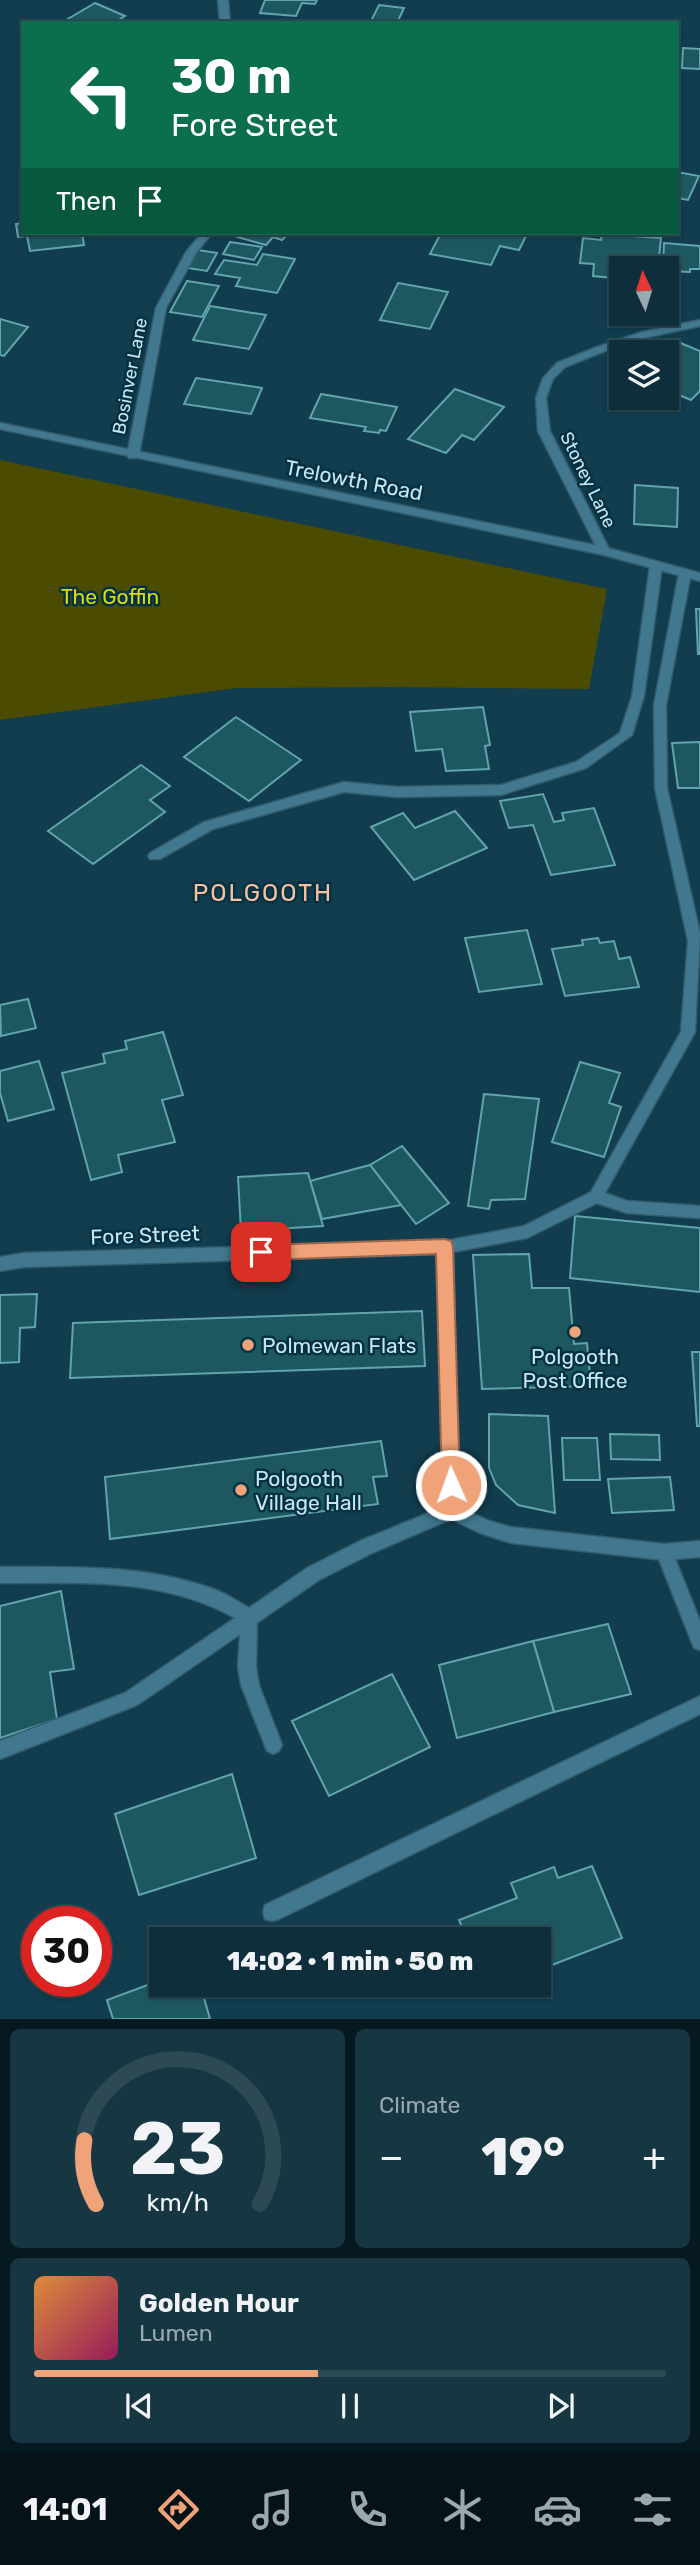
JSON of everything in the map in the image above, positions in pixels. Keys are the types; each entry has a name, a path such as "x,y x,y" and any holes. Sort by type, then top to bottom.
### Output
{"street":[{"path":"223,0 225,21"},
{"name":"Bosinver Lane","path":"133,455 161,309 191,252 205,235"},
{"name":"Stoney Lane","path":"604,551 544,431 541,398 548,378 561,365 601,349 646,334 700,323"},
{"name":"Trelowth Road","path":"0,426 604,551 700,577"},
{"path":"155,856 209,825 344,787 397,792 501,790 581,765 626,735 638,696 656,566"},
{"path":"685,573 660,705 661,788 697,941 688,1032 596,1196 626,1207 700,1212"},
{"name":"Fore Street","path":"0,1264 38,1259 445,1247 527,1232 596,1196"},
{"path":"445,1247 452,1511"},
{"path":"452,1511 486,1528 511,1535 664,1552 700,1549"},
{"path":"0,1749 131,1699 313,1574 452,1511"},
{"path":"664,1552 700,1642"},
{"path":"0,1575 102,1575 144,1579 214,1597 249,1616"},
{"path":"249,1616 247,1667 250,1685 273,1745"},
{"path":"272,1912 700,1706"}],"green space":[{"name":"The Goffin","path":"0,460 607,589 589,689 237,688 0,720"}],"building":[{"path":"265,0 317,0 315,4 302,3 296,16 260,13"},
{"path":"95,3 125,16 117,21 64,21"},
{"path":"379,5 404,8 398,21 371,21"},
{"path":"683,48 700,49 700,69 682,68"},
{"path":"679,172 699,176 688,200 679,198"},
{"path":"21,223 21,235 82,235 84,245 30,251 27,236 18,237 16,224"},
{"path":"287,235 282,240 273,237 266,245 237,237"},
{"path":"440,235 526,235 519,250 500,246 491,265 430,254"},
{"path":"602,235 617,235 661,238 659,256 609,256 609,278 593,276 594,264 580,263 583,238 601,240"},
{"path":"230,242 262,247 254,260 223,254"},
{"path":"664,243 700,246 700,269 679,272 679,256 663,256"},
{"path":"198,250 217,253 207,271 188,268"},
{"path":"263,254 295,259 277,293 236,286 240,278 215,274 224,260 257,265"},
{"path":"187,281 219,286 202,317 170,312"},
{"path":"398,283 448,292 430,329 380,320"},
{"path":"210,306 266,315 249,349 193,340"},
{"path":"0,319 28,327 4,356 0,355"},
{"path":"679,342 700,351 700,391 691,400 679,395"},
{"path":"196,378 262,388 251,414 184,404"},
{"path":"455,389 504,407 474,440 462,435 446,453 408,439"},
{"path":"321,394 397,407 386,431 364,431 366,427 310,418"},
{"path":"635,485 678,488 677,527 634,524"},
{"path":"696,609 700,609 700,654 698,654"},
{"path":"483,707 490,745 485,746 489,769 446,771 442,749 416,751 410,712"},
{"path":"236,717 301,760 249,801 184,757"},
{"path":"700,742 700,788 678,788 672,743"},
{"path":"141,765 170,786 150,800 165,812 93,864 48,831"},
{"path":"543,794 554,822 564,820 562,813 594,808 615,865 551,875 533,825 509,828 500,801"},
{"path":"455,811 487,848 414,880 371,827 403,813 415,828"},
{"path":"527,930 542,984 479,992 465,938"},
{"path":"598,938 600,943 614,941 619,959 630,957 639,987 565,996 552,949 583,945 582,940"},
{"path":"28,999 36,1028 1,1036 0,1005"},
{"path":"163,1032 183,1095 162,1100 175,1142 118,1155 122,1172 91,1180 62,1073 105,1063 103,1054 127,1049 125,1041"},
{"path":"39,1061 54,1109 8,1121 0,1093 0,1071"},
{"path":"580,1062 620,1073 609,1103 621,1107 604,1157 552,1142"},
{"path":"484,1094 539,1099 525,1199 491,1200 489,1209 468,1206"},
{"path":"402,1146 449,1203 416,1224 370,1165"},
{"path":"370,1165 401,1205 322,1219 310,1181"},
{"path":"308,1173 323,1226 241,1231 238,1177"},
{"path":"575,1216 700,1228 700,1292 570,1278"},
{"path":"529,1254 532,1288 569,1288 574,1344 587,1343 591,1386 482,1389 473,1255"},
{"path":"37,1294 35,1327 20,1328 19,1362 0,1363 0,1295"},
{"name":"Polmewan Flats","path":"422,1311 425,1366 70,1378 73,1323"},
{"path":"692,1352 700,1352 700,1426 697,1426"},
{"path":"489,1414 548,1416 555,1513 518,1505 496,1485 489,1468"},
{"path":"610,1434 659,1435 660,1460 611,1459"},
{"path":"562,1438 597,1438 600,1480 564,1480"},
{"name":"Polgooth Village Hall","path":"381,1441 387,1476 373,1477 378,1504 110,1539 105,1477"},
{"path":"670,1477 674,1510 612,1513 608,1479"},
{"path":"61,1591 74,1669 50,1672 57,1719 0,1738 0,1606"},
{"path":"608,1624 631,1694 554,1712 533,1641"},
{"path":"533,1641 554,1712 457,1738 439,1665"},
{"path":"392,1674 430,1747 329,1796 292,1721"},
{"path":"232,1774 256,1858 139,1895 115,1814"},
{"path":"592,1866 622,1938 551,1965 551,1927 462,1927 459,1920 517,1898 511,1883 554,1867 558,1878"},
{"path":"149,1984 149,1997 204,1997 210,2019 113,2019 107,2000"}],"place":[{"name":"Polgooth Post Office","path":"575,1332"},
{"name":"Polmewan Flats","path":"248,1345"},
{"name":"Polgooth Village Hall","path":"241,1490"}],"district":[{"name":"POLGOOTH","path":"263,893"}],"route":[{"path":"261,1252 445,1247 451,1485"}]}
